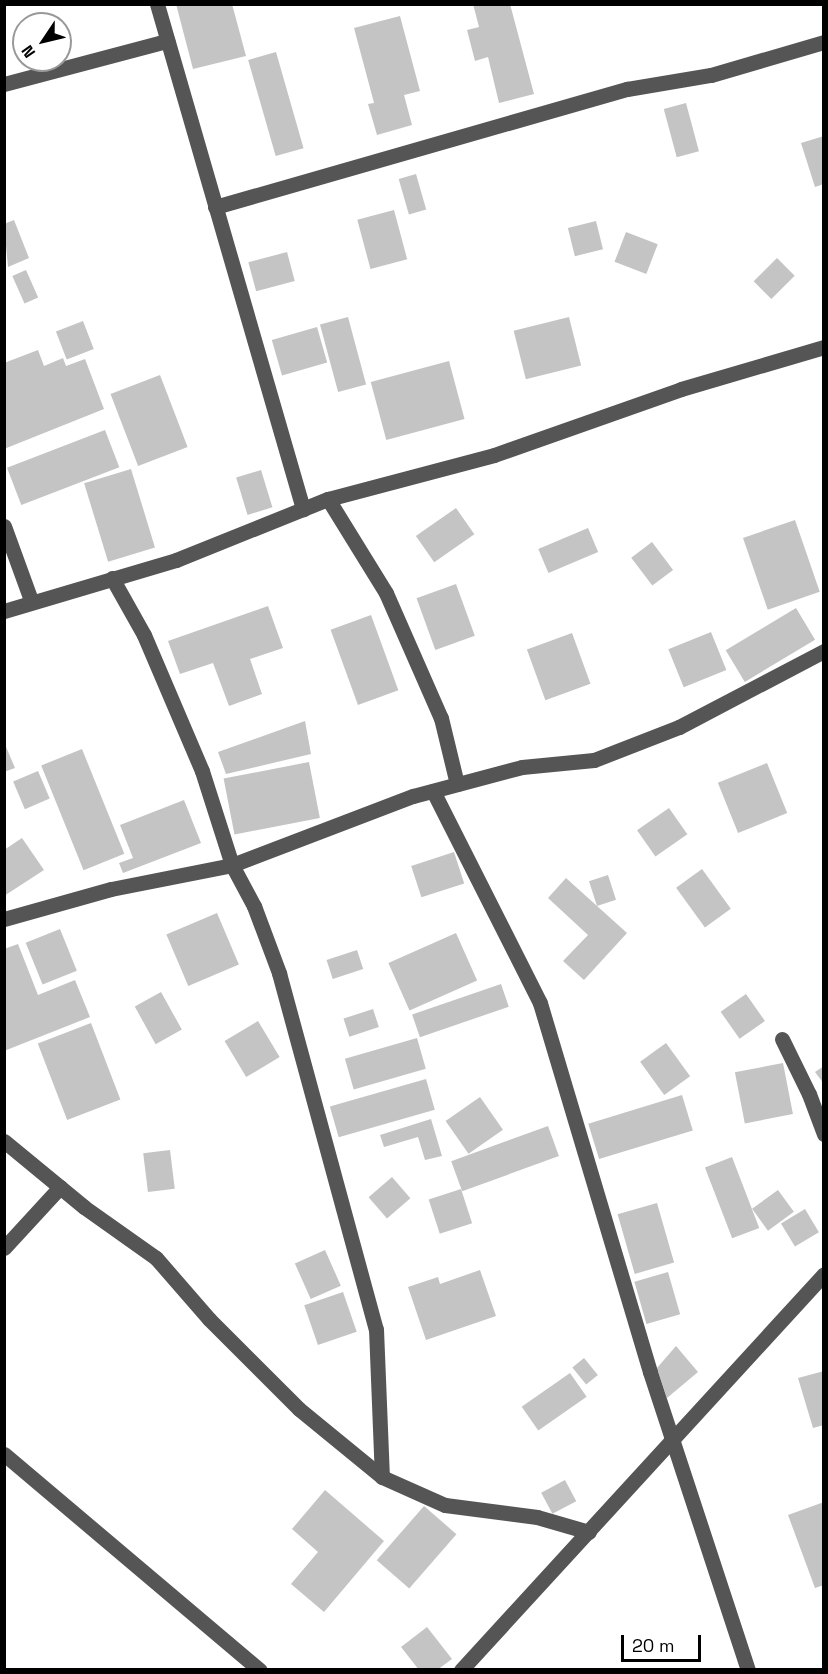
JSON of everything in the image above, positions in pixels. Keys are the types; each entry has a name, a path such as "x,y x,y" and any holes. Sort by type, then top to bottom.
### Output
{"street":[{"path":"157,4 303,509"},
{"path":"4,84 167,41"},
{"path":"215,207 627,89 711,75 824,42"},
{"path":"4,611 31,600 176,560 328,499 494,455 681,388 824,347"},
{"path":"328,499 386,593 441,718 457,784"},
{"path":"4,526 31,600"},
{"path":"112,578 144,635 202,771 232,865 254,906 279,973 376,1329 382,1477"},
{"path":"4,919 111,889 232,865 457,784 522,767 594,760 679,727 824,651"},
{"path":"434,791 540,1002 673,1440 748,1670"},
{"path":"782,1040 809,1094 824,1134"},
{"path":"4,1141 60,1187 156,1258 209,1319 298,1409 382,1477 445,1505 537,1517 589,1532"},
{"path":"4,1248 60,1187"},
{"path":"461,1670 824,1274"},
{"path":"4,1454 260,1670"}],"building":[{"path":"176,4 232,4 246,56 193,69"},
{"path":"473,4 510,4 534,94 499,103 488,57 475,61 467,30 479,27"},
{"path":"400,16 420,91 404,95 412,125 377,135 368,104 374,103 354,28"},
{"path":"276,52 304,148 276,156 248,60"},
{"path":"686,103 699,151 677,157 664,109"},
{"path":"824,136 824,184 815,187 801,143"},
{"path":"416,174 426,210 409,215 399,179"},
{"path":"394,210 407,259 370,269 357,220"},
{"path":"14,220 29,258 8,267 4,224"},
{"path":"596,221 603,249 575,256 568,228"},
{"path":"626,232 658,244 646,274 615,262"},
{"path":"287,252 295,281 256,291 248,262"},
{"path":"777,258 795,276 771,299 754,281"},
{"path":"26,270 38,297 24,304 12,276"},
{"path":"348,317 366,385 338,392 320,325"},
{"path":"569,317 581,366 526,379 514,331"},
{"path":"83,321 94,349 67,359 56,331"},
{"path":"317,327 327,363 282,376 272,340"},
{"path":"38,350 44,366 63,358 66,366 85,359 104,409 4,449 4,363"},
{"path":"449,361 465,419 386,440 371,382"},
{"path":"160,375 188,447 138,466 111,394"},
{"path":"105,430 119,467 21,505 7,468"},
{"path":"131,469 155,547 108,562 84,483"},
{"path":"261,470 272,507 248,515 236,478"},
{"path":"456,508 474,534 434,562 416,536"},
{"path":"795,520 820,592 768,610 743,538"},
{"path":"588,528 598,552 548,573 538,549"},
{"path":"652,542 673,570 652,586 631,558"},
{"path":"456,584 475,636 435,650 417,598"},
{"path":"268,606 283,648 250,659 262,694 229,706 213,663 180,674 168,641"},
{"path":"796,608 815,640 745,682 726,650"},
{"path":"371,615 398,690 358,705 331,630"},
{"path":"711,632 726,670 684,687 668,649"},
{"path":"572,633 590,684 545,700 527,649"},
{"path":"305,721 311,754 226,774 218,752"},
{"path":"4,742 15,768 4,772"},
{"path":"82,749 124,854 84,870 41,765"},
{"path":"309,762 320,818 234,835 224,779"},
{"path":"767,763 787,813 738,833 718,783"},
{"path":"38,771 50,799 25,809 13,782"},
{"path":"184,800 201,843 123,873 119,863 133,858 120,825"},
{"path":"669,808 687,834 655,857 637,830"},
{"path":"22,838 44,870 4,896 4,850"},
{"path":"454,852 464,883 421,897 411,866"},
{"path":"702,869 731,909 705,927 676,888"},
{"path":"608,875 616,900 597,906 589,881"},
{"path":"566,878 627,933 584,980 563,961 588,935 548,898"},
{"path":"217,913 239,965 188,986 166,934"},
{"path":"60,929 77,971 43,985 26,943"},
{"path":"456,933 477,981 410,1011 388,963"},
{"path":"18,944 38,995 75,980 90,1017 4,1051 4,949"},
{"path":"357,950 363,969 333,979 327,960"},
{"path":"501,984 509,1007 420,1037 412,1015"},
{"path":"161,992 182,1030 156,1044 135,1007"},
{"path":"746,994 765,1021 740,1039 721,1012"},
{"path":"373,1009 379,1027 349,1037 344,1019"},
{"path":"258,1021 280,1057 246,1077 225,1041"},
{"path":"91,1023 120,1100 67,1120 38,1043"},
{"path":"417,1038 426,1069 354,1089 345,1059"},
{"path":"666,1043 690,1076 664,1095 640,1062"},
{"path":"783,1063 793,1114 745,1123 735,1072"},
{"path":"824,1066 824,1084 815,1072"},
{"path":"426,1079 435,1110 339,1137 330,1107"},
{"path":"682,1095 693,1130 599,1159 588,1124"},
{"path":"480,1097 503,1130 469,1154 446,1121"},
{"path":"431,1119 442,1156 425,1160 418,1137 384,1147 380,1135"},
{"path":"548,1126 559,1156 462,1191 451,1161"},
{"path":"170,1150 175,1189 148,1192 143,1153"},
{"path":"732,1157 759,1228 732,1238 705,1167"},
{"path":"392,1177 410,1198 387,1218 369,1197"},
{"path":"461,1189 472,1223 440,1234 429,1200"},
{"path":"778,1190 794,1212 768,1231 752,1209"},
{"path":"657,1203 674,1263 635,1274 618,1214"},
{"path":"805,1209 819,1232 795,1247 781,1223"},
{"path":"325,1250 341,1286 311,1299 295,1263"},
{"path":"480,1270 496,1316 426,1340 408,1287 438,1277 440,1284"},
{"path":"668,1272 680,1314 646,1324 634,1282"},
{"path":"343,1292 357,1332 318,1345 304,1305"},
{"path":"676,1346 698,1372 667,1398 657,1368"},
{"path":"584,1358 598,1375 586,1385 572,1367"},
{"path":"824,1371 824,1425 813,1428 798,1378"},
{"path":"570,1373 587,1397 538,1431 522,1407"},
{"path":"565,1480 576,1501 552,1514 541,1493"},
{"path":"325,1490 384,1541 324,1612 291,1584 318,1552 292,1529"},
{"path":"824,1502 824,1585 815,1588 788,1515"},
{"path":"424,1506 456,1534 409,1589 377,1560"},
{"path":"427,1627 452,1659 437,1670 419,1670 401,1647"}]}
